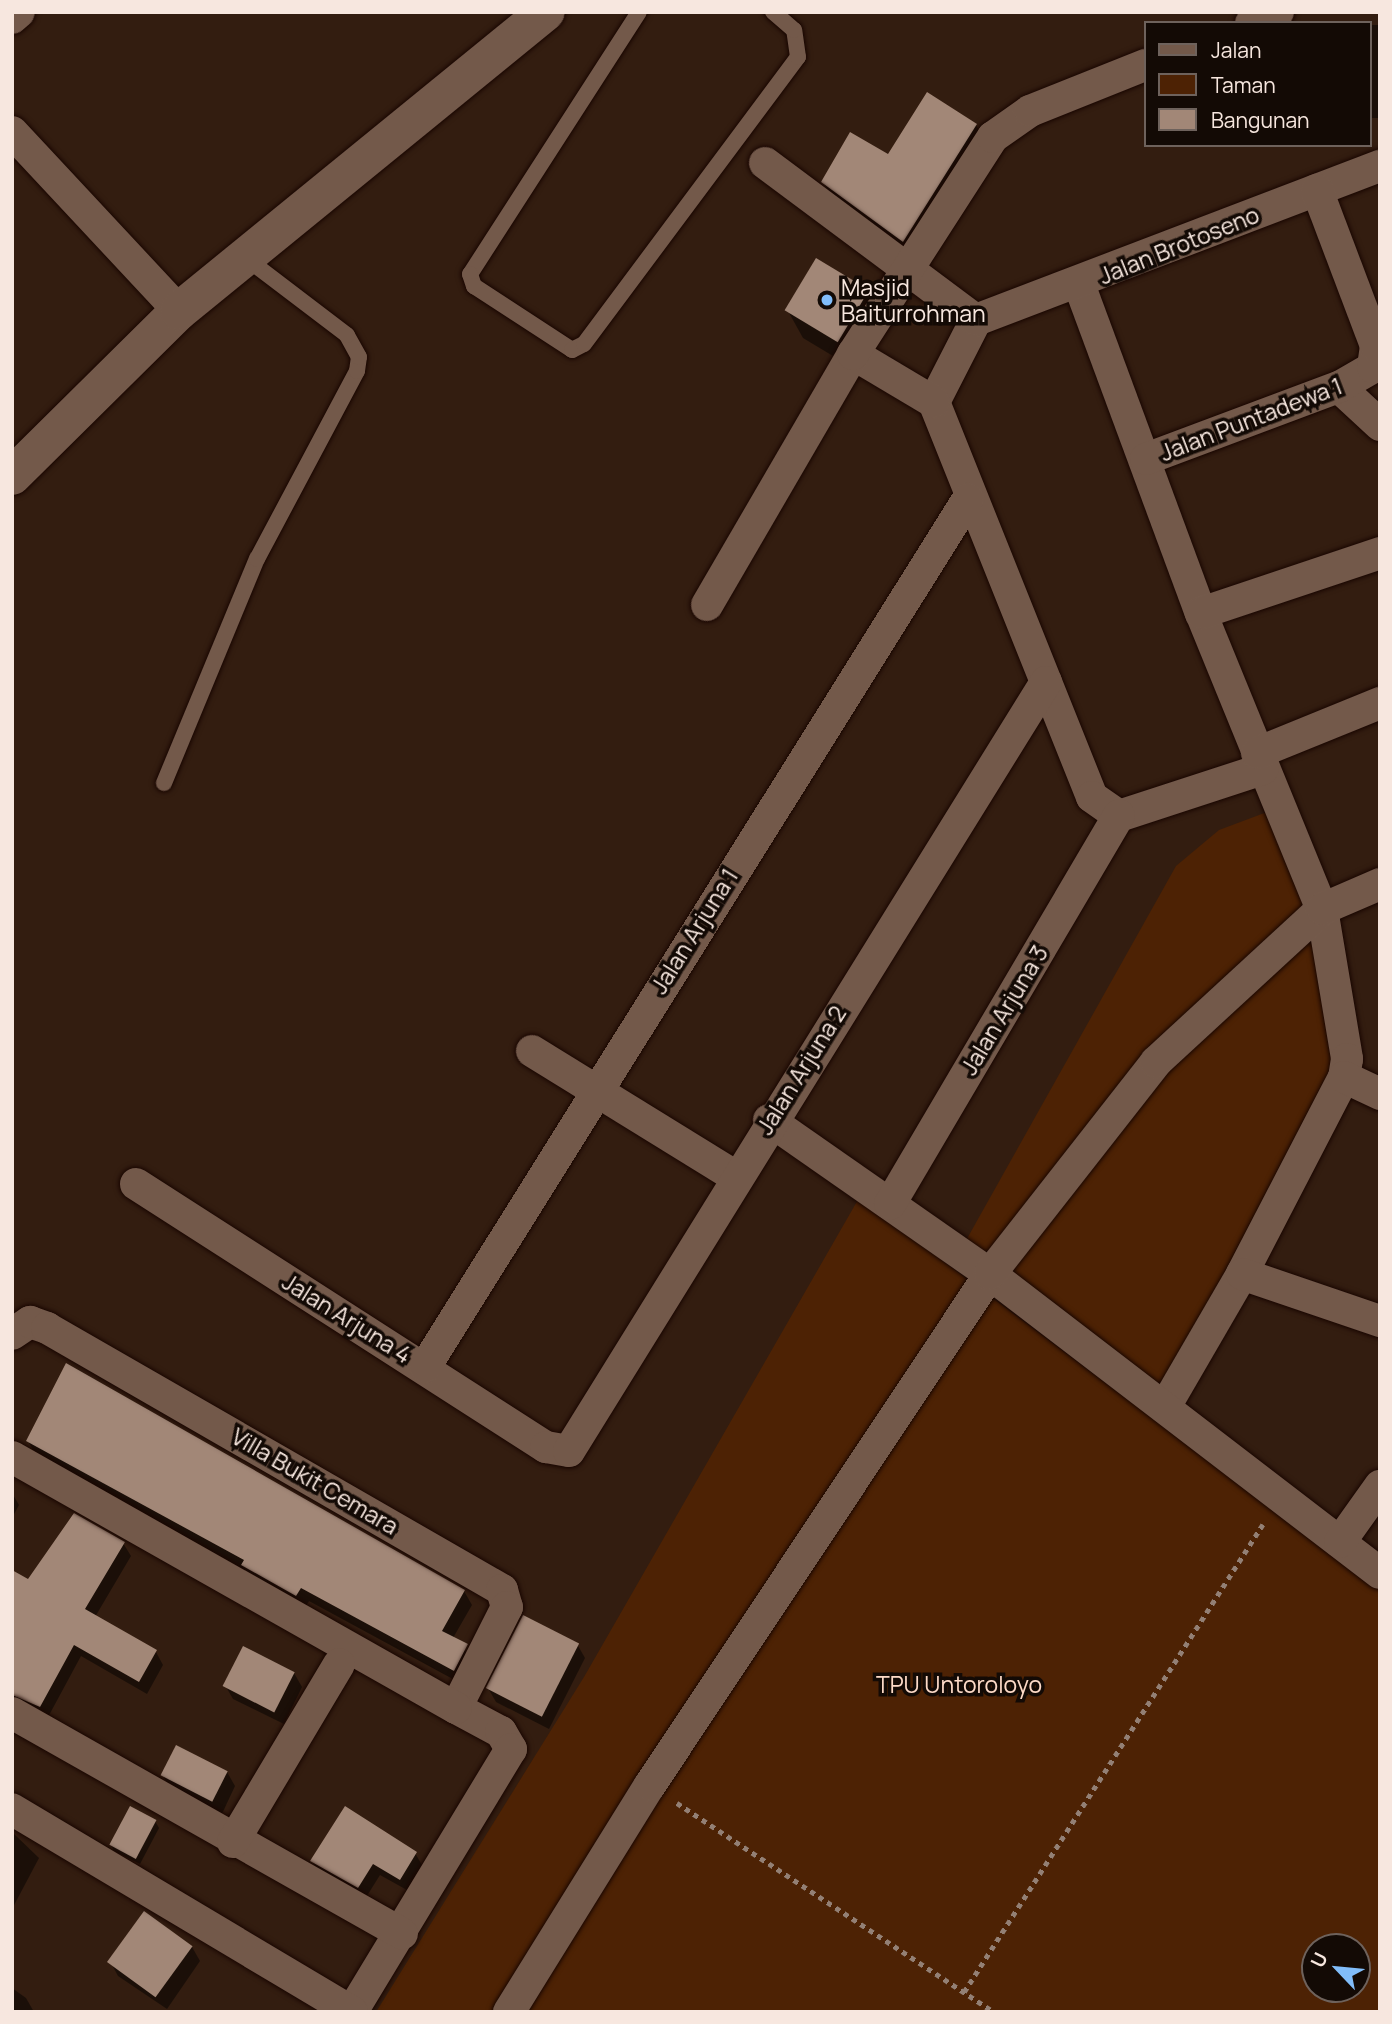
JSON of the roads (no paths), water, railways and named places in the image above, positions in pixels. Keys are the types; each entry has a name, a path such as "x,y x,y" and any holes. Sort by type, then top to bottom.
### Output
{"street":[{"path":"12,18 19,12"},
{"path":"12,476 179,312 244,256 545,12"},
{"path":"1256,21 1278,12"},
{"path":"707,606 853,354 1000,128 1144,65"},
{"path":"12,132 179,312"},
{"path":"765,163 976,320 934,402"},
{"name":"Jalan Brotoseno","path":"976,320 1079,285 1380,166"},
{"name":"Jalan Puntadewa 1","path":"1146,459 1339,387 1365,375 1378,357 1372,315 1317,190"},
{"path":"1079,285 1146,459 1201,613 1322,909 1347,1059 1344,1077 1242,1274 1165,1407"},
{"path":"853,354 934,402 968,499 1046,682 1083,781 1103,809 1119,816 1260,761 1380,703"},
{"path":"1339,387 1380,425"},
{"name":"Jalan Arjuna 1","path":"425,1367 594,1090 968,499"},
{"path":"1201,613 1380,553"},
{"name":"Jalan Arjuna 2","path":"557,1453 577,1440 734,1176 1046,682"},
{"name":"Jalan Arjuna 3","path":"890,1204 1119,816"},
{"path":"509,2012 650,1785 990,1274 1156,1062 1322,909 1380,884"},
{"path":"532,1051 734,1176"},
{"path":"1344,1077 1380,1094"},
{"path":"769,1120 990,1274 1380,1573"},
{"name":"Jalan Arjuna 4","path":"136,1184 557,1453"},
{"path":"1242,1274 1380,1321"},
{"name":"Villa Bukit Cemara","path":"12,1334 30,1322 47,1328 502,1590 507,1607 456,1708"},
{"path":"12,1457 501,1732 511,1749 402,1934 352,2012 12,1809"},
{"path":"1340,1542 1380,1486"},
{"path":"233,1842 340,1664"},
{"path":"12,1713 233,1842 402,1934"}],"lane":[{"path":"639,12 470,274 474,286 572,350 584,344 798,57 794,30 773,12"},
{"path":"164,783 257,559 351,384 359,357 347,335 244,256"}],"place":[{"name":"Masjid Baiturrohman","path":"827,300"}],"park label":[{"name":"TPU Untoroloyo","path":"959,1684"}]}
